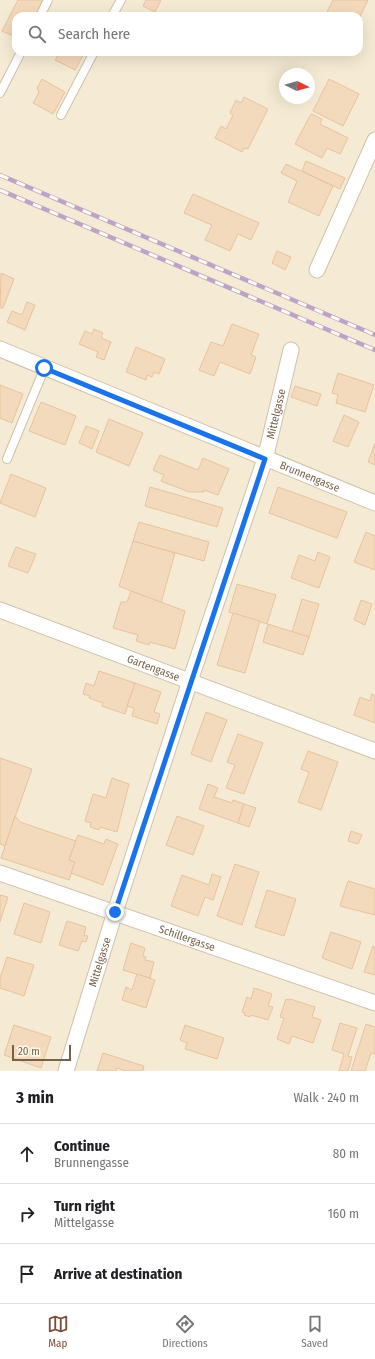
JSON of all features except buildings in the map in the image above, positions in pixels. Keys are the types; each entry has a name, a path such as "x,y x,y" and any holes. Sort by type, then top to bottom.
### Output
{"street":[{"path":"317,270 375,140"},
{"name":"Brunnengasse","path":"0,349 375,504"},
{"name":"Mittelgasse","path":"66,1071 115,912 190,681 265,459 291,350"},
{"name":"Gartengasse","path":"0,610 375,751"},
{"name":"Schillergasse","path":"0,873 375,1003"}],"lane":[{"path":"42,12 48,0"},
{"path":"114,12 121,0"},
{"path":"0,93 19,56"},
{"path":"61,115 92,56"},
{"path":"7,460 44,368"}],"shaded area":[{"path":"0,0 375,0 375,1071 0,1071"}],"railway":[{"path":"0,175 375,335"},
{"path":"0,190 375,350"}],"route":[{"path":"44,368 265,459 190,681 115,912"}]}
